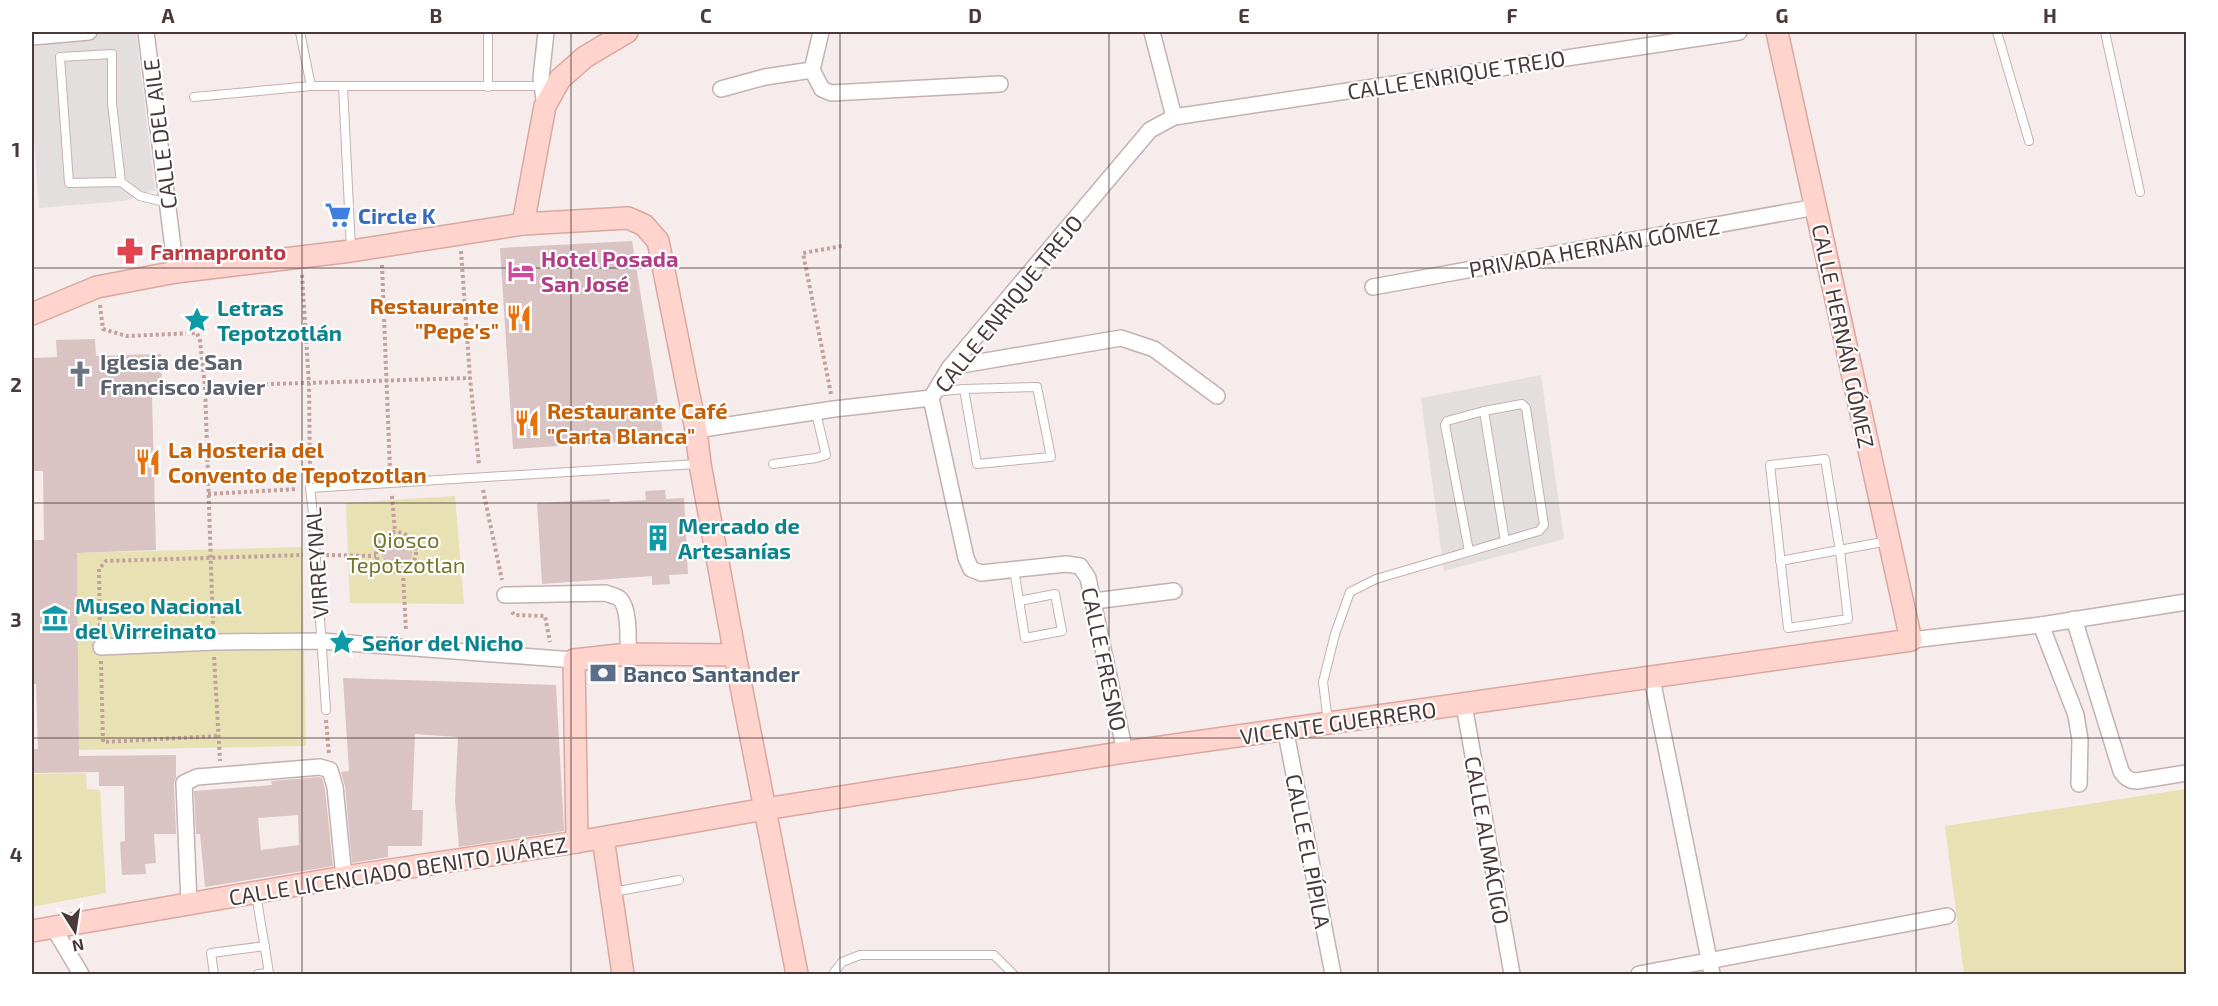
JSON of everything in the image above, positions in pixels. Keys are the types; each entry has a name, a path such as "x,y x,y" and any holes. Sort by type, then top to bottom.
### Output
{"street":[{"path":"32,37 89,32"},
{"name":"CALLE DEL AILE","path":"147,32 176,272"},
{"path":"523,224 544,96 546,32"},
{"path":"544,96 585,57 627,32"},
{"path":"821,32 812,70 822,89 831,93 1000,84"},
{"path":"1152,32 1174,117"},
{"name":"CALLE ENRIQUE TREJO","path":"696,430 933,395 950,367 1150,130 1174,117 1739,32"},
{"name":"CALLE HERNÁN GÓMEZ","path":"1777,32 1911,640"},
{"path":"721,89 765,77 812,70"},
{"name":"PRIVADA HERNÁN GÓMEZ","path":"1373,287 1816,207"},
{"path":"32,314 97,287 176,272 381,246 523,224 628,218 644,225 658,241 696,430 700,464 735,655 796,975"},
{"path":"950,367 1121,338 1154,349 1217,396"},
{"name":"CALLE FRESNO","path":"933,395 966,558 971,569 981,573 1066,564 1080,566 1088,578 1125,752"},
{"path":"1094,601 1174,591"},
{"path":"505,595 606,593 620,599 627,624 628,654"},
{"path":"1911,640 2041,625 2187,602"},
{"path":"2074,619 2121,771 2125,777 2130,781 2137,781 2187,773"},
{"path":"2041,625 2076,715 2080,740 2079,784"},
{"name":"VICENTE GUERRERO","path":"765,809 1285,728 1652,679 1911,640"},
{"path":"100,647 213,642 321,641 574,660 628,654 735,655"},
{"path":"574,660 577,842"},
{"path":"1652,679 1710,968"},
{"name":"CALLE ALMÁCIGO","path":"1464,705 1512,975"},
{"name":"CALLE EL PÍPILA","path":"1285,728 1333,975"},
{"path":"189,903 184,783 197,777 320,767 330,770 335,788 344,878"},
{"name":"CALLE LICENCIADO BENITO JUÁREZ","path":"32,931 256,892 603,838 765,809"},
{"path":"603,838 623,975"},
{"path":"1639,975 1710,968 1947,916"},
{"path":"53,927 81,975"}],"lane":[{"path":"300,32 311,86"},
{"path":"488,32 488,87"},
{"path":"1997,32 2030,141"},
{"path":"2105,32 2140,192"},
{"path":"121,182 112,103 112,54 60,57 69,183 121,182 140,196 168,203"},
{"path":"194,97 311,86 488,87 544,96"},
{"path":"343,86 351,250"},
{"path":"933,395 964,389 1037,387 1051,456 977,464 964,389"},
{"path":"1328,724 1323,682 1335,634 1350,592 1376,579 1539,531 1544,525 1526,408 1522,404 1447,421 1445,425 1469,551"},
{"path":"1484,411 1505,541"},
{"path":"773,464 826,455 816,413"},
{"path":"1825,459 1840,551 1848,619 1788,628 1770,465 1825,459"},
{"path":"310,488 700,464"},
{"name":"VIRREYNAL","path":"310,488 326,710"},
{"path":"1780,561 1889,541"},
{"path":"1014,568 1018,601 1025,638 1062,631 1055,594 1018,601"},
{"path":"611,893 679,880"},
{"path":"256,892 269,973 258,975"},
{"path":"214,975 211,953 264,946"},
{"path":"833,975 842,962 860,955 994,956 1013,975"}],"path":[{"path":"459,234 470,378 481,478 507,606 514,615 545,616 552,658"},
{"path":"381,246 395,532"},
{"path":"834,410 803,253 842,246"},
{"path":"208,494 310,488 309,384 301,256"},
{"path":"97,287 103,328 126,336 197,333 200,341 205,386 213,642 220,775"},
{"path":"205,386 470,378"},
{"path":"403,533 415,544 414,561 403,572 386,570 379,564 376,556 376,547 387,534 403,533"},
{"path":"219,736 103,742 99,569 106,561 211,556 376,556"},
{"path":"403,572 407,646"},
{"path":"326,710 330,770"}],"green space":[{"name":"Qiosco Tepotzotlan","path":"455,496 464,604 350,603 346,503"},
{"path":"302,547 306,746 79,750 77,553"},
{"path":"86,773 87,789 100,790 106,893 32,907 32,774"},
{"path":"2186,789 2186,974 1964,974 1945,826"}],"shaded area":[{"path":"114,32 136,32 155,190 124,201 39,208 32,107 32,41"},
{"path":"1541,375 1564,539 1444,571 1421,398"}],"building":[{"path":"632,241 664,439 513,449 500,248"},
{"name":"Museo Nacional del Virreinato","path":"95,339 96,356 161,354 162,395 152,396 156,550 77,553 79,756 176,755 174,783 176,834 154,834 156,863 145,864 146,874 122,875 120,842 125,841 124,786 99,786 99,772 32,773 32,749 38,749 36,684 32,684 32,540 44,540 43,471 32,471 32,358 57,357 56,340"},
{"path":"665,490 666,499 684,498 688,574 669,575 670,584 652,585 652,576 542,584 537,503 610,499 610,502 646,500 645,491"},
{"path":"397,538 408,542 412,553 408,564 397,568 386,564 382,553 386,542"},
{"path":"343,678 556,685 564,831 459,847 455,800 458,737 415,734 412,810 423,810 422,846 388,846 388,857 352,863 345,786 341,772 349,771"},
{"path":"322,778 333,866 205,887 200,834 196,834 194,791 272,785 271,781","holes":["298,815 299,845 261,850 258,818"]}],"place":[{"name":"Circle K","path":"338,215"},
{"name":"Farmapronto","path":"130,251"},
{"name":"Hotel Posada San José","path":"521,271"},
{"name":"Restaurante \"Pepe's\"","path":"519,318"},
{"name":"Letras Tepotzotlán","path":"197,320"},
{"name":"Iglesia de San Francisco Javier","path":"80,374"},
{"name":"Restaurante Café \"Carta Blanca\"","path":"527,423"},
{"name":"La Hosteria del Convento de Tepotzotlan","path":"148,462"},
{"name":"Mercado de Artesanías","path":"658,538"},
{"name":"Museo Nacional del Virreinato","path":"55,618"},
{"name":"Señor del Nicho","path":"342,642"},
{"name":"Banco Santander","path":"603,673"}]}
